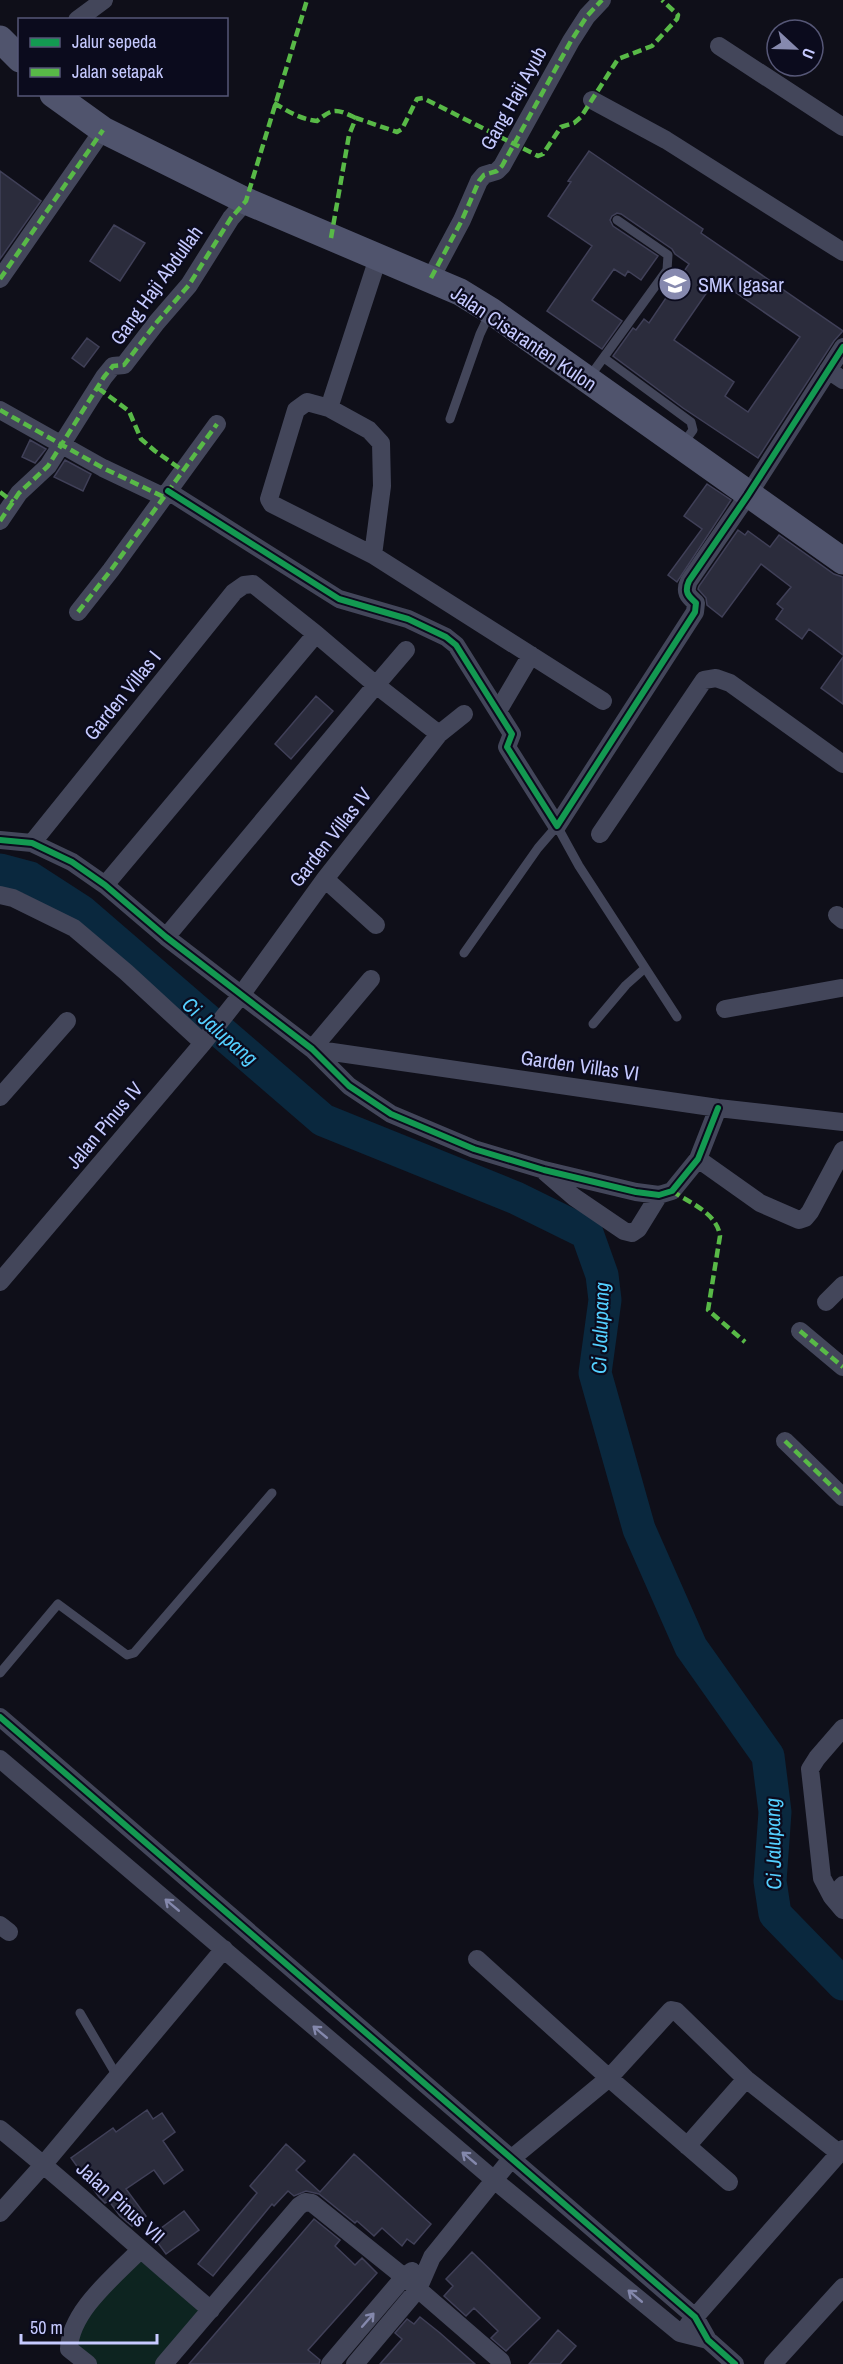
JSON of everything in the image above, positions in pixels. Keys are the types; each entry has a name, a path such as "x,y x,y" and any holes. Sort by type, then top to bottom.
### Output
{"main road":[{"path":"0,39 18,57"},
{"name":"Jalan Cisaranten Kulon","path":"56,96 103,130 246,201 460,292 491,311 843,561"}],"street":[{"path":"80,18 104,0"},
{"name":"Gang Haji Ayub","path":"431,278 462,220 479,181 484,175 497,171 502,166 571,41 587,16 602,0"},
{"path":"719,46 843,127"},
{"path":"592,100 666,140 843,252"},
{"path":"3,268 103,130"},
{"name":"Gang Haji Abdullah","path":"0,521 7,497 19,492 48,466 60,444 113,366 124,365 189,285 231,218 246,201"},
{"path":"329,408 378,258"},
{"path":"0,410 103,468 166,494 339,599 408,619 446,637 456,645 512,734 507,747 557,826 695,612 696,603 686,593 686,588 748,495 836,375 843,346"},
{"path":"373,555 382,486 381,443 369,430 329,408 307,402 296,410 285,441 269,499 272,504 373,555 603,701"},
{"path":"78,612 217,424"},
{"name":"Garden Villas I","path":"32,843 234,592 244,585 253,584 316,634"},
{"path":"105,885 316,634 376,686 439,734"},
{"path":"166,937 406,650"},
{"path":"498,711 531,655"},
{"path":"600,834 704,680 716,678 730,683 843,764"},
{"name":"Garden Villas IV","path":"238,999 325,879 439,734 464,714"},
{"path":"0,840 32,843 72,862 105,885 238,999 312,1049 349,1086 391,1114 474,1149 544,1170 636,1192 659,1194 672,1191 698,1159 718,1108"},
{"path":"325,879 376,925"},
{"path":"0,896 14,898 74,928 205,1040"},
{"path":"312,1049 371,979"},
{"path":"725,1010 842,991"},
{"name":"Jalan Pinus IV","path":"0,1282 238,999"},
{"path":"0,1096 67,1021"},
{"name":"Garden Villas VI","path":"312,1049 718,1108 843,1122"},
{"path":"698,1159 760,1203 799,1220 805,1218 838,1179 843,1150"},
{"path":"544,1170 574,1197 624,1231 632,1233 638,1229 659,1194"},
{"path":"826,1302 843,1285"},
{"path":"800,1331 843,1367"},
{"path":"785,1441 843,1497"},
{"path":"0,1717 695,2317 708,2340 735,2364"},
{"path":"839,1897 822,1878 810,1769 816,1758 843,1728"},
{"path":"0,1759 494,2179 680,2333 708,2340"},
{"path":"224,1950 231,1917"},
{"path":"0,2213 224,1950 255,1936"},
{"path":"477,1959 729,2182"},
{"path":"355,2364 411,2283 512,2158 609,2078 671,2010 674,2010 746,2079 841,2151 680,2333"},
{"path":"687,2146 746,2079"},
{"name":"Jalan Pinus VII","path":"0,2129 44,2164 211,2310"},
{"path":"165,2364 299,2206 305,2202 312,2203 411,2283 502,2364"},
{"path":"88,2364 69,2349 69,2338 88,2303 140,2250"},
{"path":"330,2364 411,2283"},
{"path":"773,2364 843,2287"}],"lane":[{"path":"587,380 667,270 668,255 617,220"},
{"path":"450,419 480,334 491,311"},
{"path":"604,358 691,422 693,430 681,447"},
{"path":"464,954 538,848 557,826 579,866 677,1017"},
{"path":"593,1024 626,985 644,969"},
{"path":"0,1674 58,1605 127,1655 134,1653 272,1493"},
{"path":"80,2013 117,2076"}],"green space":[{"path":"141,2255 206,2309 158,2364 96,2364 85,2358 73,2338 91,2305"}],"building":[{"path":"589,151 703,229 701,233 843,331 834,341 758,458 683,408 613,356 633,328 636,330 644,319 649,323 689,264 672,249 621,214 617,213 612,216 610,220 613,226 658,256 641,280 628,271 625,276 614,269 592,300 622,321 602,349 547,311 592,246 548,216 571,182 568,181","holes":["716,279 800,337 748,412 725,396 734,382 674,340"]},
{"path":"0,171 41,201 0,259"},
{"path":"114,225 145,243 120,281 90,261"},
{"path":"87,338 99,347 84,367 72,358"},
{"path":"30,440 46,449 35,463 22,457"},
{"path":"65,460 91,474 83,491 54,477"},
{"path":"707,484 731,500 677,582 668,575 702,529 684,516"},
{"path":"738,530 745,535 748,531 770,547 779,535 834,574 843,577 843,655 809,629 802,639 776,619 783,609 777,604 791,587 761,564 722,617 707,605 706,598 698,589 699,586"},
{"path":"843,657 843,704 821,688"},
{"path":"316,696 333,711 291,759 275,744"},
{"path":"147,2110 153,2119 162,2113 175,2132 163,2141 183,2170 164,2184 154,2170 126,2189 146,2216 132,2226 120,2216 109,2201 105,2203 99,2197 71,2158 113,2128 116,2132"},
{"path":"286,2144 305,2161 296,2170 320,2192 354,2154 431,2224 414,2244 407,2239 402,2246 382,2228 374,2236 319,2194 306,2191 294,2196 288,2191 274,2206 272,2204 213,2276 198,2264 257,2193 250,2186"},
{"path":"184,2211 199,2230 166,2254 152,2235"},
{"path":"314,2219 340,2240 335,2246 355,2265 362,2258 377,2273 308,2350 320,2360 319,2364 189,2364"},
{"path":"472,2252 540,2318 506,2351 491,2338 498,2331 474,2308 466,2316 444,2296 453,2286 446,2279"},
{"path":"420,2317 475,2364 380,2364 402,2339 395,2333 407,2319 414,2324"},
{"path":"558,2330 576,2346 560,2364 529,2364"}],"waterway":[{"name":"Ci Jalupang","path":"0,870 30,878 81,911 323,1120 516,1198 587,1233 602,1275 605,1300 595,1373 639,1529 691,1647 768,1756 775,1812 770,1881 775,1914 843,1984"}],"marked path":[{"path":"0,521 19,493 48,466 104,377 113,366 124,365 189,285 231,218 246,201 307,0"},
{"path":"431,278 462,220 479,181 484,175 497,171 502,166 571,41 587,16 602,0"},
{"path":"331,238 349,135 356,118 397,132 402,129 417,99 423,98 538,156 543,154 561,127 574,123 581,117 618,59 652,46 677,19 678,15 662,0"},
{"path":"274,103 305,119 317,121 327,113 335,111 356,118"},
{"path":"0,279 103,130"},
{"path":"98,388 129,411 141,439 182,470"},
{"path":"0,410 103,468 164,497"},
{"path":"78,612 217,424"},
{"path":"0,492 13,502"},
{"path":"672,1191 702,1209 718,1228 720,1236 708,1310 745,1342"},
{"path":"800,1331 843,1367"},
{"path":"785,1441 843,1497"}],"cycle path":[{"path":"168,491 339,599 408,619 446,637 456,645 512,734 507,747 557,826 695,612 696,603 687,591 689,581 748,495 843,347"},
{"path":"0,840 32,843 72,862 105,885 166,937 312,1049 349,1086 391,1114 474,1149 544,1170 636,1192 659,1195 672,1191 698,1159 718,1108"},
{"path":"0,1717 695,2317 708,2340 735,2364"}],"place":[{"name":"SMK Igasar","path":"675,284"}]}
